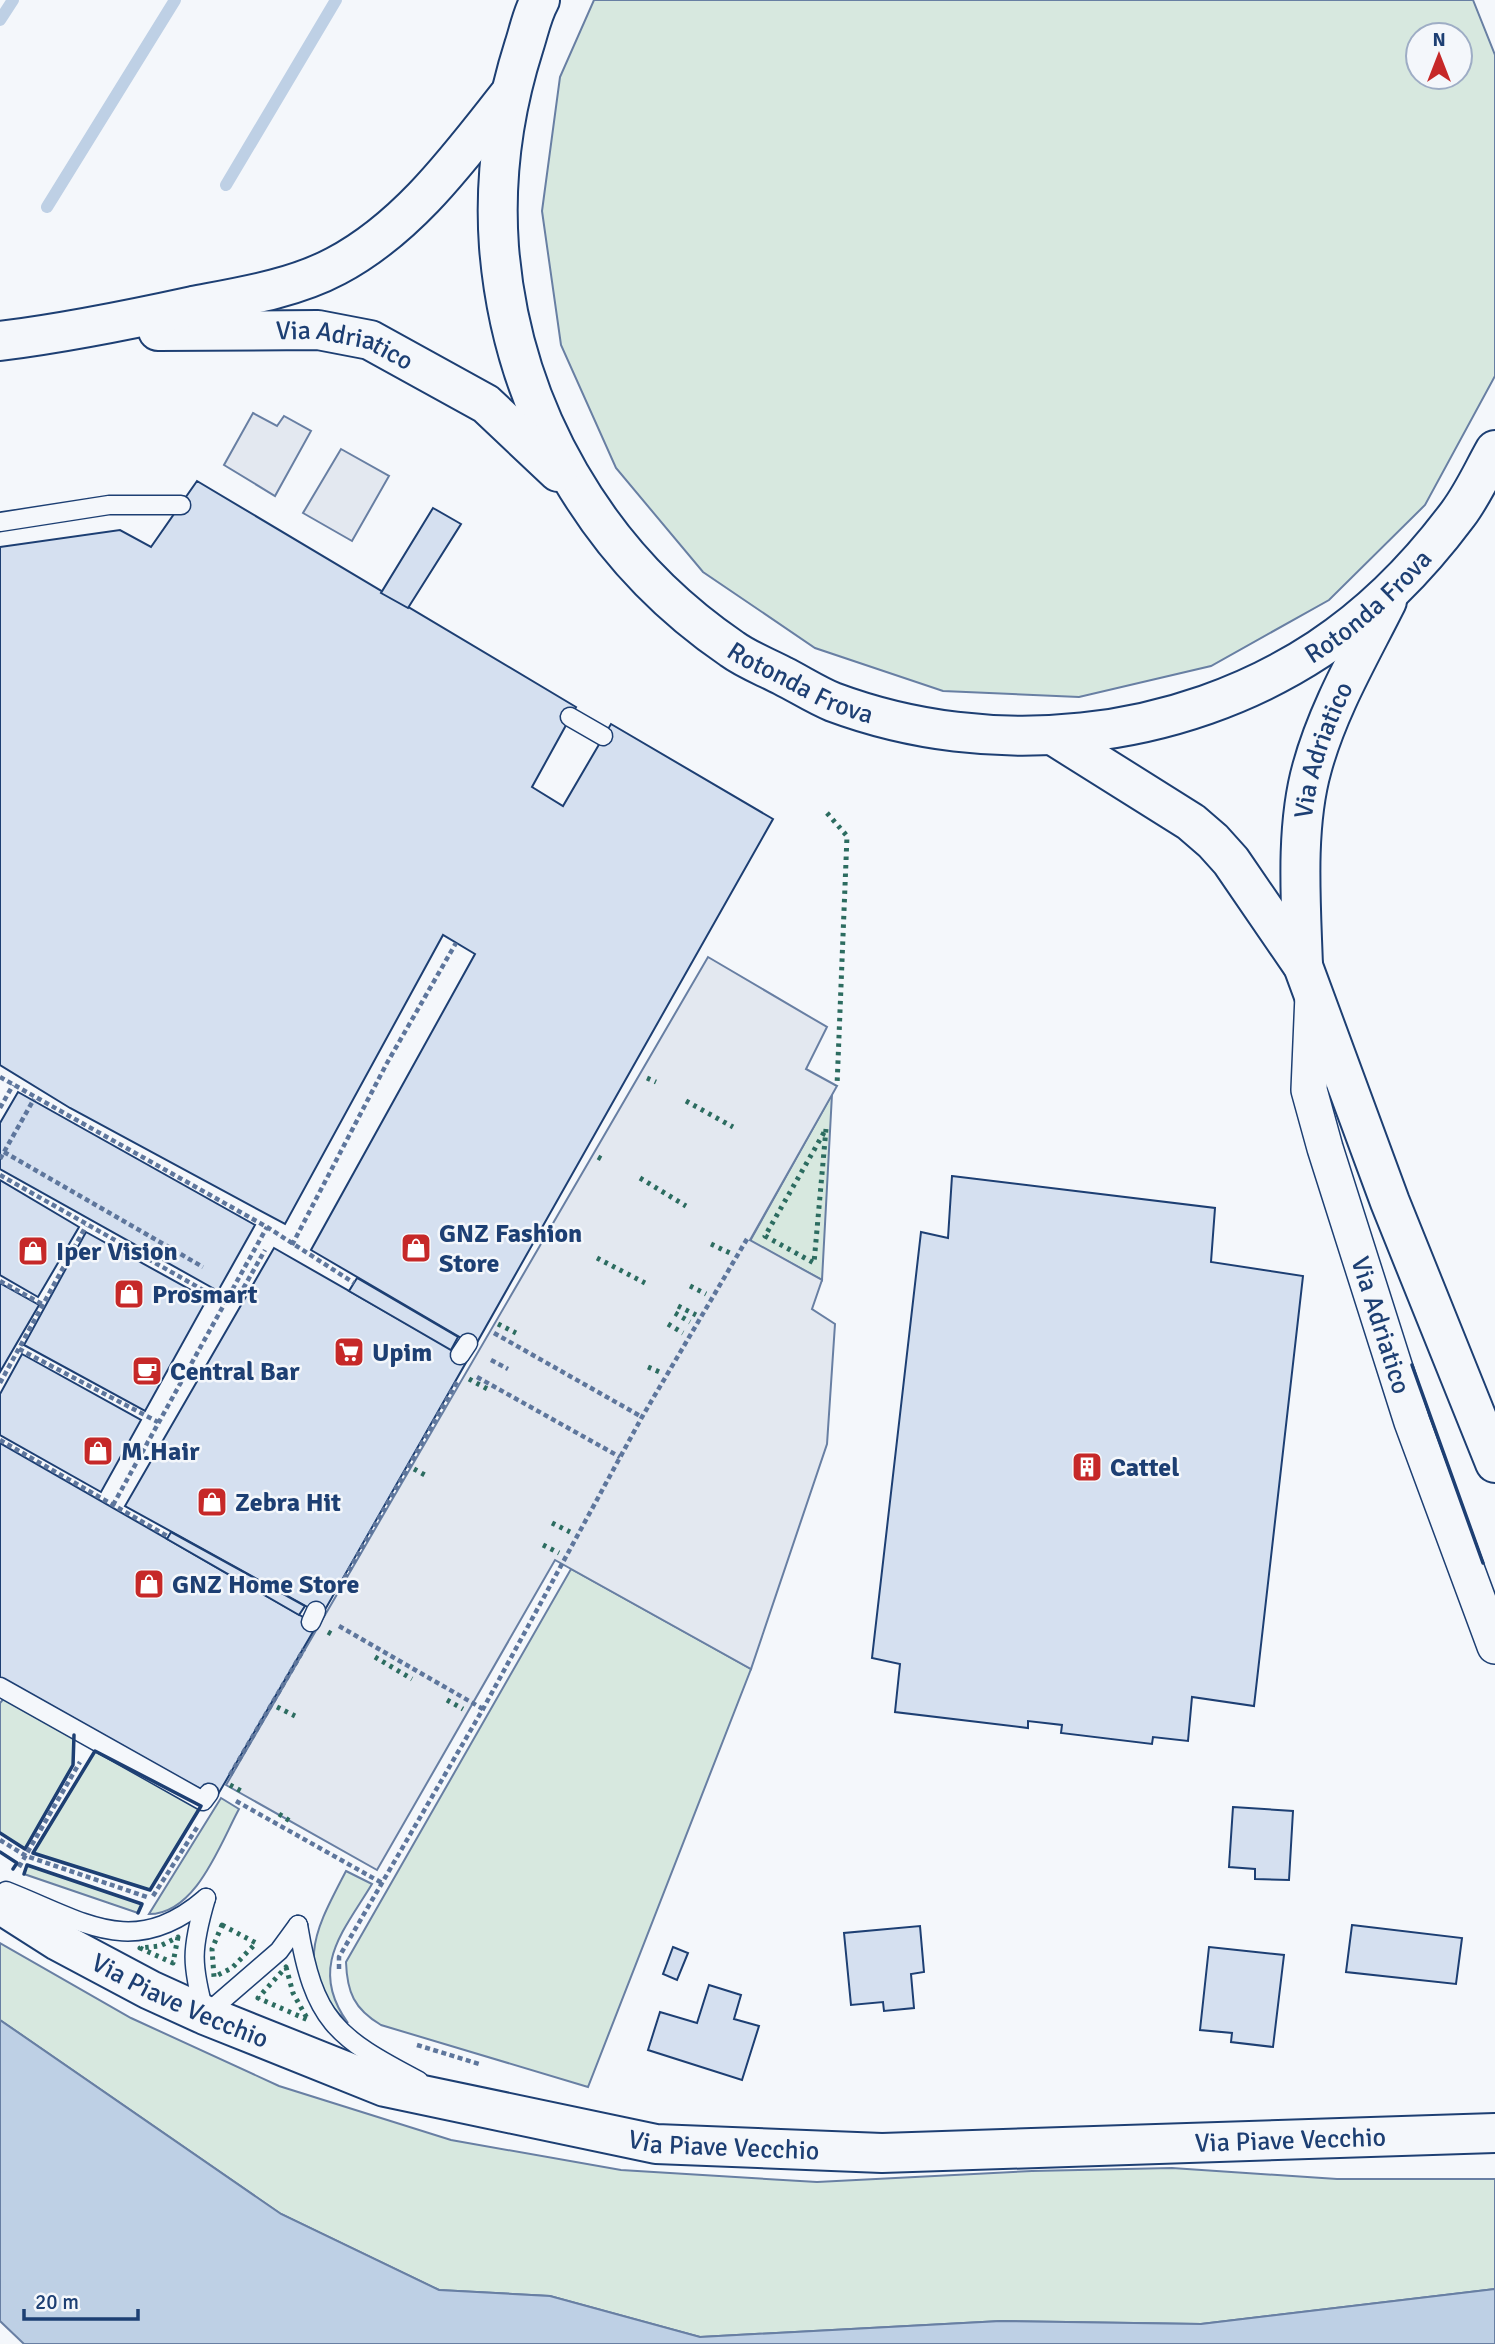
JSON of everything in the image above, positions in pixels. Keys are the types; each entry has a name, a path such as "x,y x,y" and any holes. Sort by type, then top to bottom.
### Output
{"main road":[{"name":"Rotonda Frova","path":"540,0 508,96 496,198 503,300 531,398 577,490 646,578 733,650 833,701 942,731 1054,736 1147,723 1236,694 1319,649 1392,591 1460,512 1495,450"},
{"name":"Via Adriatico","path":"0,341 65,333 262,292 335,267 386,232 443,178 508,96"},
{"name":"Via Adriatico","path":"65,333 318,330 370,340 485,404 577,490"},
{"name":"Via Adriatico","path":"1308,981 1305,807 1311,770 1336,701 1392,591"},
{"name":"Via Adriatico","path":"1054,736 1191,822 1213,841 1231,861 1308,981 1390,1202 1495,1463"},
{"name":"Via Piave Vecchio","path":"0,1904 58,1941 205,2015 385,2087 656,2144 881,2152 1495,2133"}],"street":[{"name":"Via Adriatico","path":"1308,981 1309,1090 1325,1148 1412,1422 1495,1646"}],"lane":[{"path":"0,522 109,505 181,505"},
{"path":"570,717 603,736"},
{"path":"0,1687 203,1801 209,1793"},
{"path":"0,1888 107,1931 145,1931 174,1923 206,1898 192,1951 193,1972 205,2015 279,1951 298,1924 305,1969 323,2012 365,2053 463,2104"}],"path":[{"path":"292,1245 387,1063 456,943"},
{"path":"0,1077 267,1227 354,1283"},
{"path":"0,1108 13,1085"},
{"path":"0,1159 34,1099"},
{"path":"4,1152 203,1267"},
{"path":"0,1175 226,1303"},
{"path":"0,1382 86,1226"},
{"path":"113,1505 267,1227"},
{"path":"339,1978 339,1957 483,1709 642,1417 747,1239"},
{"path":"235,1303 265,1250"},
{"path":"0,1281 42,1304"},
{"path":"488,1329 642,1417"},
{"path":"19,1349 158,1422"},
{"path":"475,1376 620,1457"},
{"path":"0,1440 169,1537"},
{"path":"334,1623 483,1709"},
{"path":"26,1856 93,1741"},
{"path":"229,1797 382,1883"},
{"path":"0,1840 26,1856 151,1898"},
{"path":"415,2045 492,2068"}],"shaded area":[{"path":"594,0 1473,0 1495,55 1495,376 1425,505 1329,600 1211,666 1079,697 943,691 815,648 703,572 616,468 561,345 542,211 560,77"},
{"path":"253,413 277,426 284,416 311,431 275,496 224,465"},
{"path":"341,449 389,476 352,541 303,513"},
{"path":"708,957 827,1027 806,1069 837,1086 750,1240 822,1280 812,1309 835,1324 827,1444 751,1669 555,1560 377,1870 226,1785"},
{"path":"832,1094 822,1280 750,1241"},
{"path":"571,1569 751,1669 588,2087 381,2025 364,2013 354,1999 348,1982 346,1962"},
{"path":"5,1697 74,1735 73,1765 25,1849 0,1833 0,1703"},
{"path":"95,1751 201,1806 150,1890 33,1853"},
{"path":"221,1798 239,1809 215,1858 193,1890 180,1903 166,1911 149,1914"},
{"path":"27,1865 142,1904 138,1913 24,1874"},
{"path":"346,1871 372,1884 341,1935 330,1968 336,2003 348,2023 330,2003 319,1985 314,1966 318,1930"},
{"path":"0,1943 131,2018 279,2086 451,2140 621,2170 817,2182 1032,2171 1172,2168 1337,2179 1495,2179 1495,2289 1201,2324 1001,2321 700,2337 550,2296 439,2290 281,2214 0,2020"}],"water":[{"path":"0,2020 281,2214 439,2290 550,2296 700,2337 1001,2321 1201,2324 1495,2289 1495,2344 24,2344 0,2321"}],"building":[{"path":"197,481 576,707 532,787 563,806 611,724 773,819 475,1346 311,1250 475,954 443,935 285,1224 70,1108 0,1065 0,547 120,530 151,547"},
{"path":"433,508 461,524 408,608 381,593"},
{"path":"18,1092 255,1225 218,1291 0,1169 0,1123"},
{"name":"Cattel","path":"952,1176 1215,1208 1211,1262 1303,1276 1254,1706 1192,1697 1188,1741 1153,1737 1152,1744 1061,1733 1062,1725 1028,1721 1028,1728 895,1712 900,1664 872,1658 921,1232 948,1238"},
{"name":"Iper Vision","path":"0,1180 79,1227 38,1297 0,1275"},
{"path":"86,1232 207,1299 145,1411 24,1345"},
{"path":"274,1248 468,1359 322,1615 125,1506"},
{"path":"357,1278 458,1337 451,1350 349,1291"},
{"path":"0,1283 39,1305 0,1372"},
{"path":"22,1354 141,1420 101,1492 0,1435 0,1394"},
{"path":"0,1443 317,1625 217,1796 150,1767 0,1681"},
{"path":"171,1532 305,1606 299,1615 167,1539"},
{"path":"1233,1807 1293,1811 1289,1880 1255,1879 1255,1869 1229,1867"},
{"path":"1352,1925 1462,1938 1456,1984 1346,1972"},
{"path":"920,1926 924,1972 911,1974 914,2008 884,2011 883,2002 851,2005 844,1933"},
{"path":"673,1947 688,1953 677,1980 663,1974"},
{"path":"1209,1947 1284,1955 1273,2047 1231,2042 1232,2033 1200,2030"},
{"path":"709,1985 741,1995 734,2019 759,2026 742,2080 648,2050 660,2012 697,2023"}],"waterway":[{"path":"0,20 13,0"},
{"path":"47,207 175,0"},
{"path":"226,185 336,0"}],"hedge":[{"path":"827,813 847,836 837,1086"},
{"path":"647,1078 656,1082"},
{"path":"686,1101 733,1127"},
{"path":"826,1129 814,1263 765,1236 826,1129"},
{"path":"598,1157 605,1161"},
{"path":"640,1178 686,1206"},
{"path":"550,1234 559,1238"},
{"path":"711,1244 732,1254"},
{"path":"597,1258 645,1283"},
{"path":"690,1286 706,1294"},
{"path":"678,1306 696,1315"},
{"path":"675,1313 690,1322"},
{"path":"498,1324 516,1333"},
{"path":"668,1324 683,1333"},
{"path":"648,1367 662,1373"},
{"path":"469,1379 491,1391"},
{"path":"414,1469 425,1475"},
{"path":"552,1523 570,1532"},
{"path":"543,1545 559,1553"},
{"path":"328,1632 335,1636"},
{"path":"375,1657 412,1679"},
{"path":"447,1700 463,1709"},
{"path":"277,1707 295,1716"},
{"path":"230,1785 245,1793"},
{"path":"279,1814 293,1823"},
{"path":"222,1925 256,1943 232,1968 214,1977 212,1949 222,1925"},
{"path":"178,1937 173,1963 140,1948 160,1946 178,1937"},
{"path":"286,1967 293,1993 308,2020 258,1998 286,1967"}],"wall":[{"path":"1412,1365 1483,1563"},
{"path":"0,1833 25,1849 73,1765 74,1735"},
{"path":"95,1751 201,1806 150,1890 33,1853 95,1751"},
{"path":"0,1852 17,1863 13,1869"},
{"path":"24,1874 27,1865 142,1904 138,1913"}],"place":[{"name":"GNZ Fashion Store","path":"416,1248"},
{"name":"Iper Vision","path":"33,1251"},
{"name":"Prosmart","path":"129,1294"},
{"name":"Upim","path":"349,1352"},
{"name":"Central Bar","path":"147,1371"},
{"name":"M.Hair","path":"98,1451"},
{"name":"Cattel","path":"1087,1467"},
{"name":"Zebra Hit","path":"212,1502"},
{"name":"GNZ Home Store","path":"149,1584"}]}
